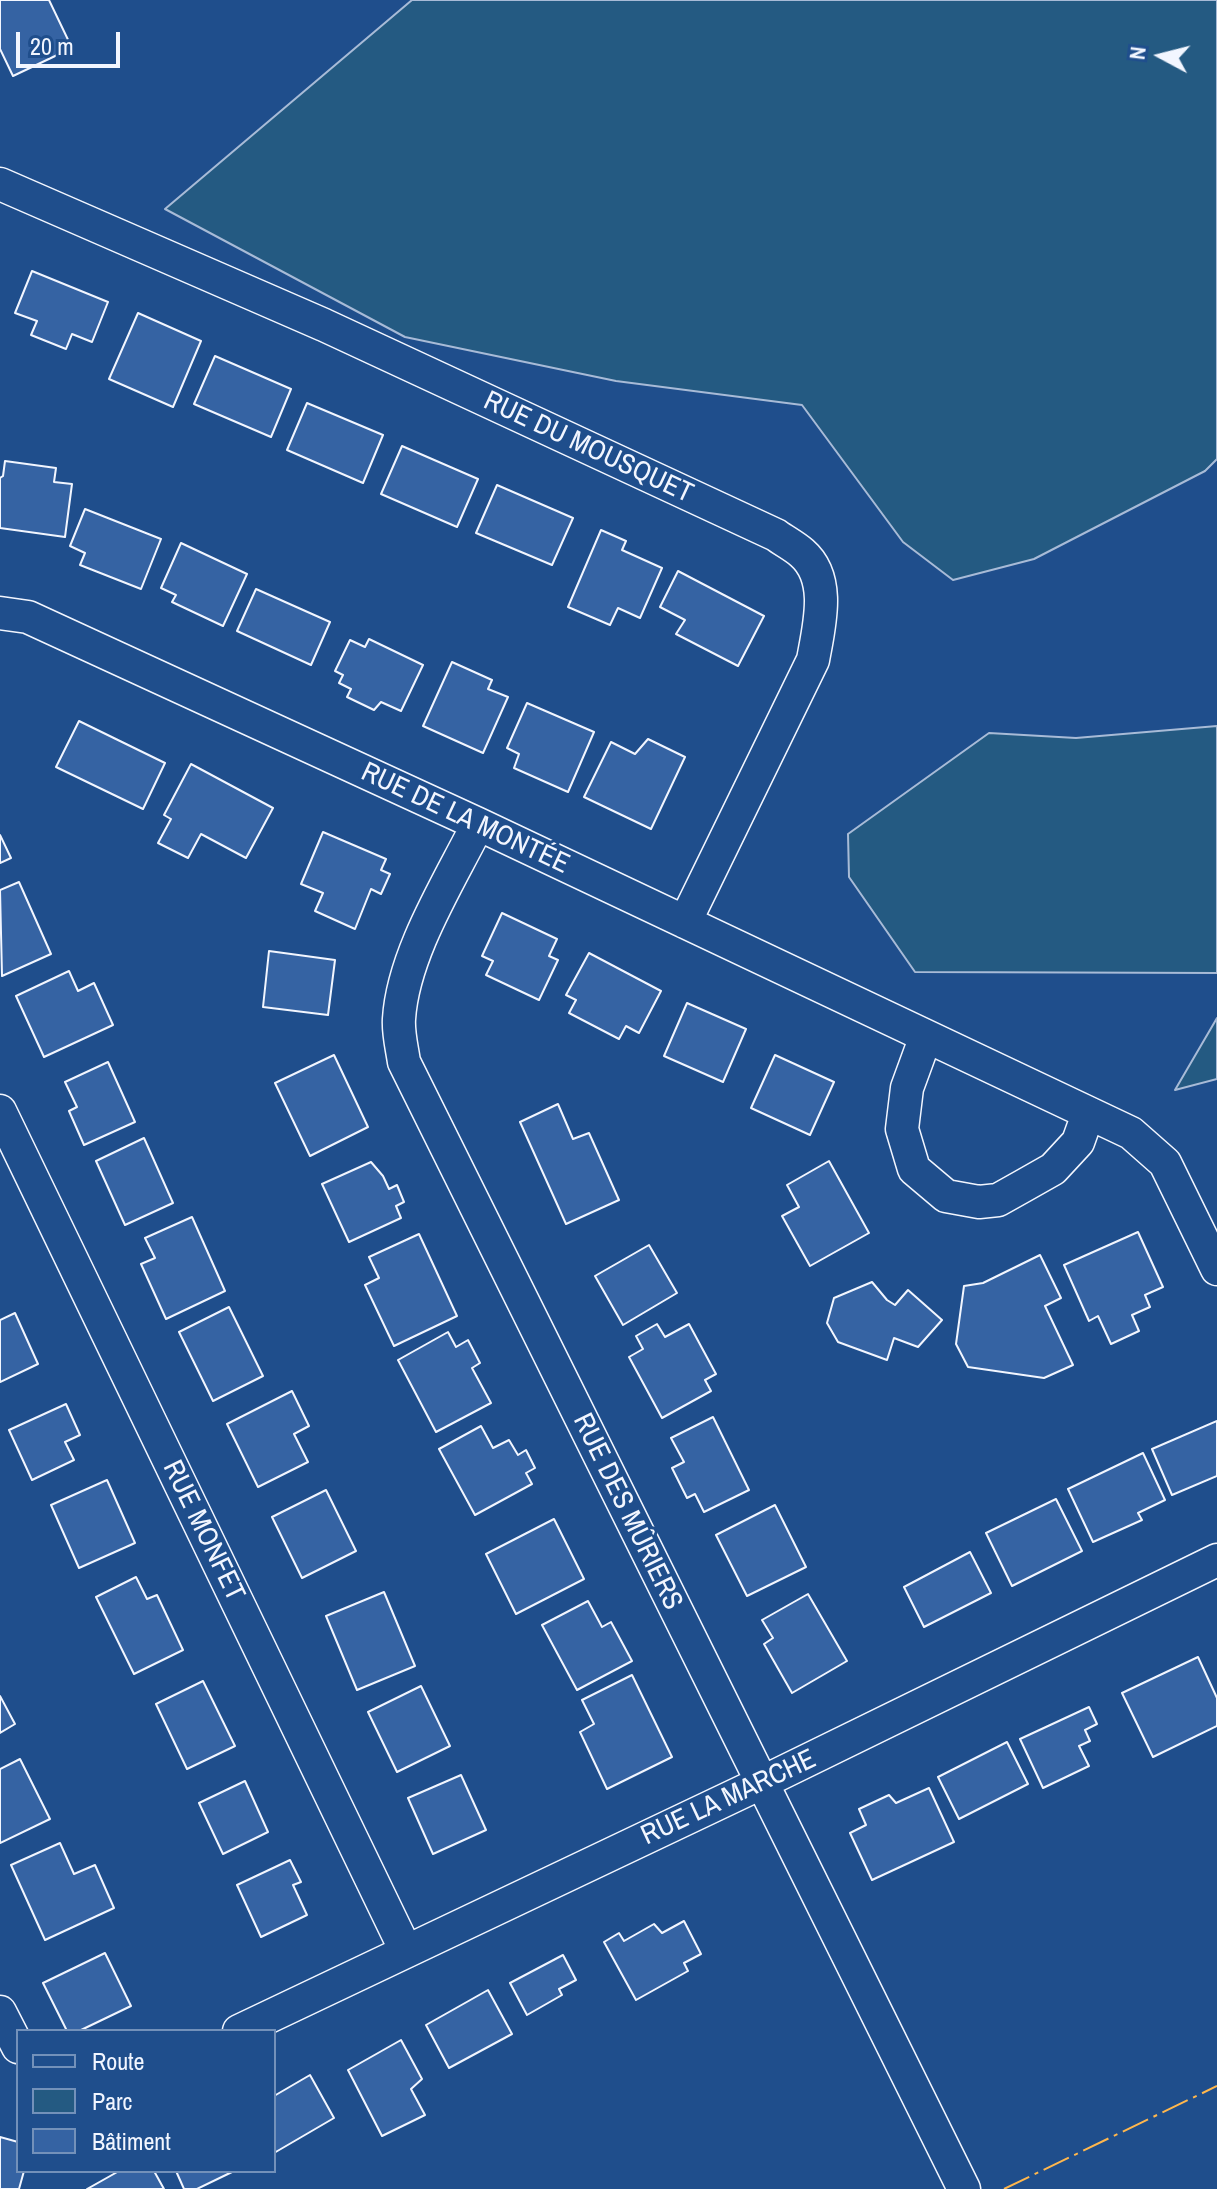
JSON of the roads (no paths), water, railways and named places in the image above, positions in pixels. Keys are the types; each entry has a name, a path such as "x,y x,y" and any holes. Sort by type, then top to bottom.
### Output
{"street":[{"name":"RUE DU MOUSQUET","path":"0,184 324,325 776,535 804,554 820,580 820,617 813,660 685,922"},
{"name":"RUE DE LA MONTÉE","path":"0,613 28,617 478,824 1131,1133 1165,1163 1217,1269"},
{"name":"RUE DES MÛRIERS","path":"478,824 413,956 403,987 399,1022 404,1062 964,2189"},
{"path":"926,1036 907,1088 902,1129 914,1169 946,1196 979,1202 998,1200 1053,1169 1078,1142 1088,1114"},
{"name":"RUE MONFET","path":"0,1111 406,1951"},
{"name":"RUE LA MARCHE","path":"243,2029 761,1783 1217,1560"},
{"path":"0,2012 16,2043"}]}
